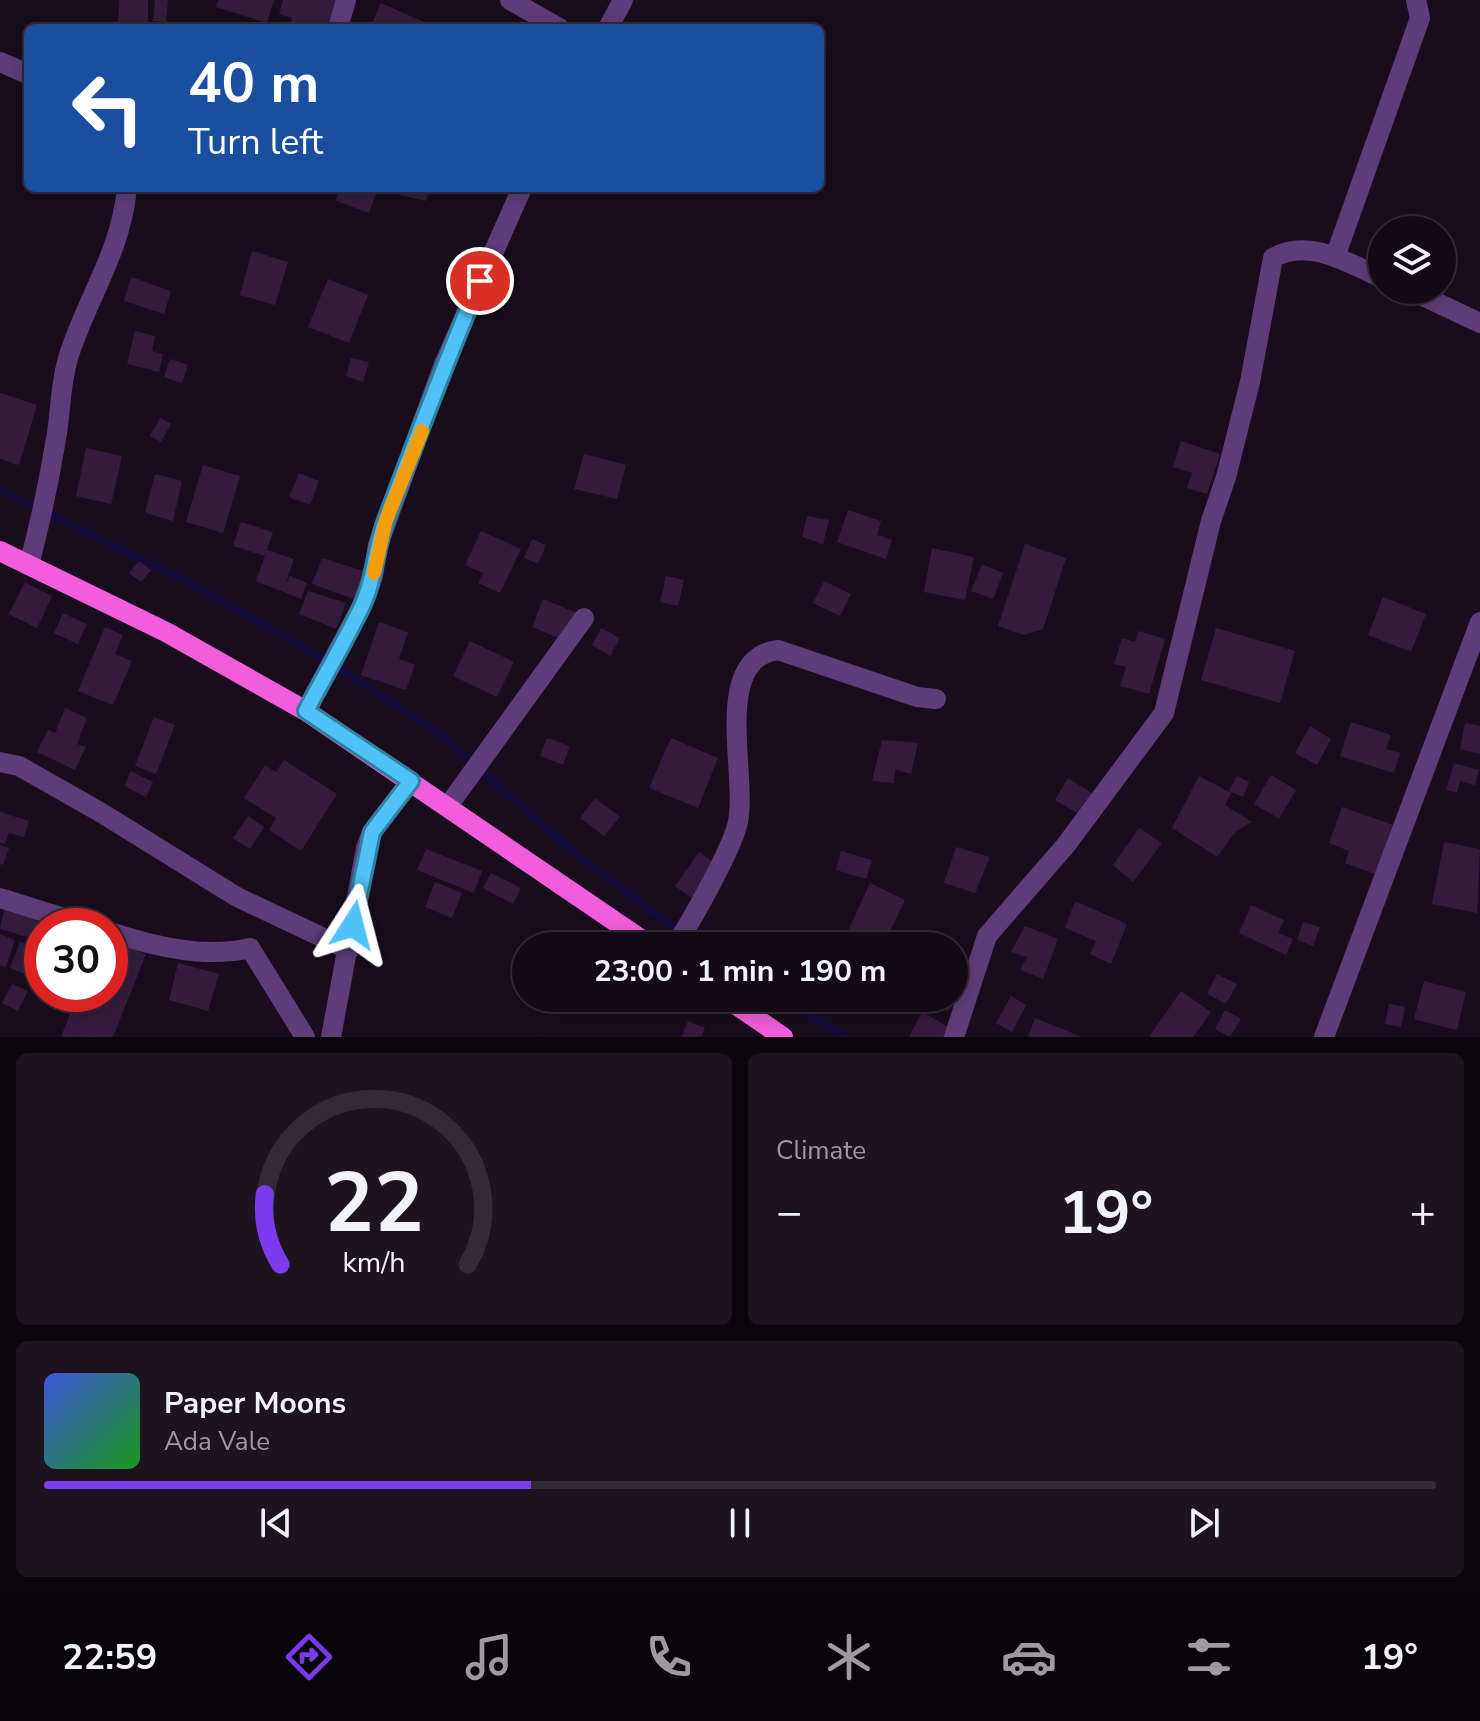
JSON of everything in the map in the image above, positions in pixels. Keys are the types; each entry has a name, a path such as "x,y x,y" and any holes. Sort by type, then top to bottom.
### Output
{"main road":[{"path":"0,551 166,632 306,711 631,932"},
{"path":"746,1012 783,1037"}],"street":[{"path":"339,24 346,0"},
{"path":"510,0 552,24"},
{"path":"610,24 623,0"},
{"path":"1335,257 1420,18 1416,0"},
{"path":"0,62 24,72"},
{"path":"29,565 69,355 89,304 106,274 126,192"},
{"path":"306,711 361,608 373,576 378,545 444,364 520,192"},
{"path":"954,1037 987,936 1066,845 1164,713 1211,521 1226,477 1250,382 1273,258 1288,249 1302,248 1335,257 1368,272"},
{"path":"1440,304 1480,323"},
{"path":"448,806 584,618"},
{"path":"1324,1037 1472,658 1480,622"},
{"path":"683,932 737,828 741,789 737,698 743,677 754,661 767,652 778,650 917,697 936,699"},
{"path":"0,762 33,774 237,897 349,950"},
{"path":"331,1037 372,832 411,781"},
{"path":"0,898 32,908"},
{"path":"128,936 184,949 228,953 250,948 305,1037"}],"building":[{"path":"119,0 148,0 148,24 118,24"},
{"path":"155,0 168,0 166,22 153,21"},
{"path":"219,0 274,0 267,23 216,7"},
{"path":"283,0 341,0 332,24 290,24 292,18 279,14"},
{"path":"381,3 426,23 425,24 372,24"},
{"path":"339,192 377,192 369,213 336,201"},
{"path":"401,192 428,192 426,201 400,195"},
{"path":"252,251 288,262 275,305 240,295"},
{"path":"131,277 171,291 164,314 124,301"},
{"path":"328,279 368,295 349,343 308,327"},
{"path":"135,331 155,336 152,351 163,354 159,372 127,364"},
{"path":"351,358 369,362 363,382 346,376"},
{"path":"170,359 188,365 182,383 164,377"},
{"path":"0,393 37,405 19,465 0,459"},
{"path":"160,418 171,424 161,442 150,436"},
{"path":"1181,441 1220,454 1207,494 1187,488 1192,473 1173,467"},
{"path":"86,448 122,456 111,504 76,496"},
{"path":"584,454 626,465 617,499 574,489"},
{"path":"203,465 240,476 223,533 186,522"},
{"path":"299,473 319,481 310,505 289,497"},
{"path":"155,474 182,481 173,521 145,513"},
{"path":"848,510 881,521 877,535 892,540 886,559 837,542"},
{"path":"807,516 829,520 823,544 802,537"},
{"path":"241,522 273,532 267,550 294,559 285,585 290,576 307,583 301,599 256,581 265,556 233,546"},
{"path":"481,531 521,549 500,593 478,583 483,573 465,565"},
{"path":"532,539 546,545 538,564 524,558"},
{"path":"1025,544 1066,558 1043,629 1024,635 998,626"},
{"path":"932,548 974,557 965,600 924,592"},
{"path":"322,558 373,574 362,602 312,584"},
{"path":"139,561 151,570 141,582 129,573"},
{"path":"982,564 1003,573 993,599 971,591"},
{"path":"666,576 684,580 678,606 660,602"},
{"path":"824,581 851,594 840,616 813,603"},
{"path":"25,582 52,596 37,628 9,614"},
{"path":"308,591 346,603 336,629 299,614"},
{"path":"1383,597 1426,614 1411,652 1368,635"},
{"path":"543,599 577,613 566,641 532,627"},
{"path":"63,613 87,624 78,644 54,633"},
{"path":"379,622 408,632 399,659 415,665 406,690 361,675"},
{"path":"105,627 123,635 115,654 132,661 113,705 78,691"},
{"path":"601,628 620,638 610,656 592,645"},
{"path":"1216,628 1295,651 1280,703 1201,680"},
{"path":"1138,631 1165,639 1149,694 1120,686 1126,667 1114,664 1122,638 1135,642"},
{"path":"470,641 514,662 497,697 453,676"},
{"path":"65,708 87,718 77,744 86,747 75,770 37,752 48,730 55,733"},
{"path":"154,717 175,725 156,774 135,766"},
{"path":"1351,722 1391,735 1386,749 1400,753 1394,773 1340,756"},
{"path":"1465,723 1480,726 1480,754 1460,749"},
{"path":"1310,726 1331,739 1317,765 1295,753"},
{"path":"547,738 570,746 563,765 540,756"},
{"path":"671,738 718,758 698,808 649,788"},
{"path":"882,740 918,743 911,774 895,769 894,783 872,781"},
{"path":"284,760 337,794 301,851 269,830 276,818 244,798 265,765 276,772"},
{"path":"1454,763 1479,770 1475,785 1460,781 1457,793 1446,790"},
{"path":"131,771 153,782 146,797 124,786"},
{"path":"1271,775 1296,790 1279,819 1254,804"},
{"path":"1199,776 1231,793 1225,805 1252,822 1236,831 1217,857 1172,828"},
{"path":"1237,776 1249,782 1243,797 1229,791"},
{"path":"1068,778 1095,795 1082,816 1055,800"},
{"path":"595,798 620,817 604,836 580,818"},
{"path":"1342,807 1393,825 1375,874 1345,863 1349,851 1329,843"},
{"path":"0,812 29,821 24,837 9,833 5,844 0,843"},
{"path":"248,816 264,827 250,849 233,838"},
{"path":"1139,828 1162,843 1133,882 1113,865"},
{"path":"1444,842 1480,849 1477,913 1432,904"},
{"path":"0,845 9,848 3,865 0,864"},
{"path":"956,847 990,857 975,893 944,883"},
{"path":"426,849 482,871 474,893 417,870"},
{"path":"841,851 872,860 866,879 836,870"},
{"path":"699,852 717,865 693,899 675,886"},
{"path":"491,873 521,888 513,904 483,888"},
{"path":"435,882 462,893 452,918 425,907"},
{"path":"870,883 905,900 890,932 847,932"},
{"path":"1075,901 1127,924 1111,964 1090,954 1096,941 1065,928"},
{"path":"1251,905 1284,920 1278,933 1293,939 1286,955 1239,933"},
{"path":"5,906 24,911 24,936 0,929"},
{"path":"1303,922 1320,927 1313,946 1297,940"},
{"path":"1025,926 1058,939 1043,979 1020,970 1027,957 1011,952"},
{"path":"0,934 15,940 6,967 0,965"},
{"path":"20,942 24,944 24,974 10,968"},
{"path":"128,947 146,954 128,999"},
{"path":"178,963 219,974 208,1011 169,1000"},
{"path":"1217,974 1237,984 1226,1004 1207,994"},
{"path":"1424,981 1466,992 1457,1030 1414,1019"},
{"path":"12,984 24,989 24,999 18,1011 2,1003"},
{"path":"1181,991 1211,1012 1193,1037 1149,1037"},
{"path":"1011,996 1026,1005 1012,1032 996,1023"},
{"path":"1389,1004 1405,1007 1401,1027 1385,1024"},
{"path":"1225,1010 1241,1019 1230,1037 1215,1029"},
{"path":"71,1012 123,1012 113,1037 61,1037"},
{"path":"922,1012 954,1030 950,1037 909,1037"},
{"path":"1035,1018 1082,1037 1028,1037"},
{"path":"688,1021 705,1028 701,1037 681,1037"}],"waterway":[{"path":"0,490 192,584 334,665 442,736 578,856 680,932"},
{"path":"805,1012 845,1037"}],"slow traffic":[{"path":"374,573 386,520 422,431"}],"route":[{"path":"353,925 366,848 372,832 411,781 306,711 361,608 373,576 386,520 421,435 444,364 480,281"}]}
